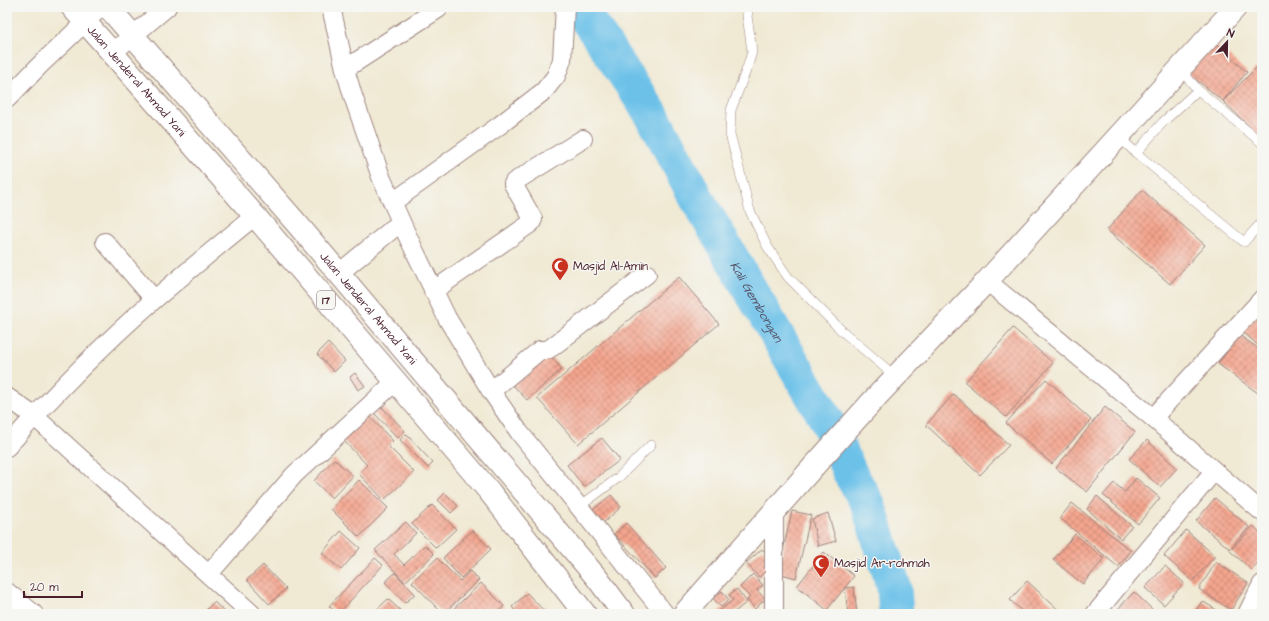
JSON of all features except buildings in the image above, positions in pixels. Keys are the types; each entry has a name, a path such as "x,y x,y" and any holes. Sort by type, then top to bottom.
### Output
{"main road":[{"name":"Jalan Jenderal Ahmad Yani","path":"108,7 298,225 597,578 620,613"},
{"path":"684,614 814,466 987,281 1236,7"},
{"name":"Jalan Jenderal Ahmad Yani","path":"78,14 255,216 489,491 585,614"}],"street":[{"path":"7,99 78,14 101,7"},
{"path":"112,53 167,7"},
{"path":"331,7 345,69 381,177 433,291 447,318 491,391 519,432 665,614"},
{"path":"393,202 500,125 544,91 556,76 562,60 565,7"},
{"path":"345,69 438,9"},
{"path":"433,291 531,223 533,219 513,184 514,182 583,139"},
{"path":"7,447 34,416 86,363 154,300 255,216"},
{"path":"338,274 401,222"},
{"path":"105,242 154,300"},
{"path":"491,391 540,350 552,348 647,274"},
{"path":"987,281 1153,418 1262,512"},
{"path":"1153,418 1262,299"},
{"path":"208,574 294,475 396,381"},
{"path":"7,397 34,416 252,614"},
{"path":"1095,614 1214,471"},
{"path":"774,512 774,614"},
{"path":"1247,614 1262,584"},
{"path":"7,592 34,614"}],"lane":[{"path":"749,7 747,16 752,52 748,68 731,110 730,134 750,211 767,246 788,277 841,330 896,377"},
{"path":"1179,69 1198,90 1262,143"},
{"path":"1136,153 1163,122 1198,90"},
{"path":"1119,137 1136,153 1244,242 1262,222"},
{"path":"579,507 619,476 652,445"}],"waterway":[{"name":"Kali Gembongan","path":"578,7 652,115 697,199 826,419 851,475 868,504 894,587 896,614"}],"place":[{"name":"Masjid Al-Amin","path":"560,281"},
{"name":"Masjid Ar-rohmah","path":"821,578"}]}
